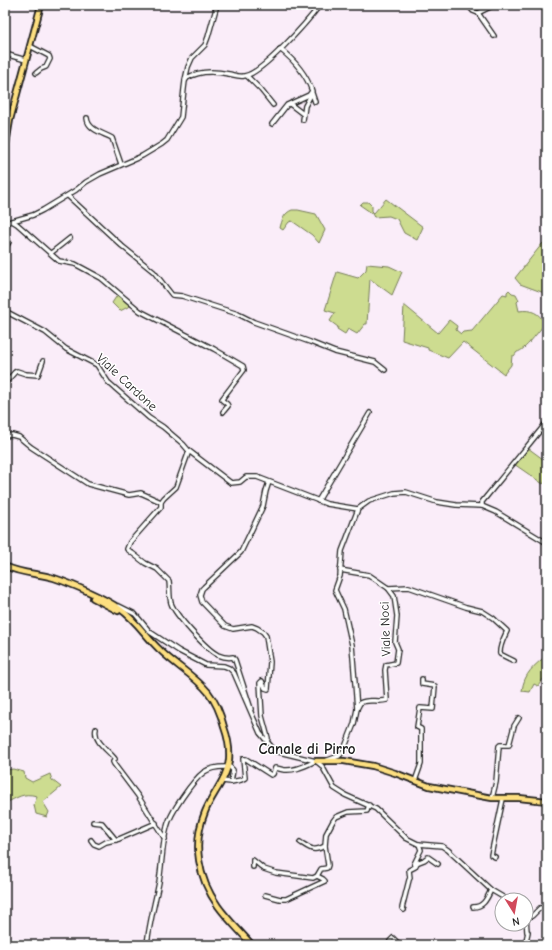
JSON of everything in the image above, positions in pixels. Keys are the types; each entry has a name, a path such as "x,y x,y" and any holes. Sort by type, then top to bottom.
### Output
{"main road":[{"path":"5,150 7,121 41,5"},
{"path":"5,566 24,573 61,581 112,604 128,614 159,650 204,687 214,702 222,719 229,749 228,766 222,781 208,804 200,829 198,855 199,865 213,899 230,922 252,945"},
{"path":"61,581 115,609 125,616 128,614"},
{"path":"316,761 344,761 372,766 429,786 492,798 519,798 547,801"}],"street":[{"path":"5,223 34,215 68,196 86,182 100,174 154,150 167,140 181,117 188,67 192,58 205,45 217,5"},
{"path":"185,81 189,77 207,71 241,77 258,71 320,5"},
{"path":"468,5 473,11 478,13 494,36"},
{"path":"478,13 490,7"},
{"path":"30,46 48,56 50,59 46,68 41,69 36,73"},
{"path":"280,49 294,60 311,89 315,102"},
{"path":"5,54 26,60"},
{"path":"247,76 273,105"},
{"path":"272,124 290,104 312,93"},
{"path":"302,120 305,106 312,93"},
{"path":"290,104 303,114"},
{"path":"87,118 87,122 91,126 102,134 112,138 121,164"},
{"path":"68,196 122,246 154,272 172,294 238,314 254,322 335,352 375,362 385,370"},
{"path":"12,221 60,261 75,264 101,278 140,311 208,345 243,366 244,370 222,399 228,406 223,412"},
{"path":"5,237 9,242 5,248"},
{"path":"51,253 70,238"},
{"name":"Viale Cardone","path":"5,310 45,332 66,348 97,365 108,382 149,418 163,427 183,444 189,451 231,483 240,482 246,477 257,477 269,482"},
{"path":"5,383 17,371 26,374 38,375 43,361"},
{"path":"318,501 370,413"},
{"path":"482,506 482,502 547,422"},
{"path":"5,436 19,437 31,447 88,484 129,495 141,493 161,502"},
{"path":"189,451 180,472 176,487 161,502 161,507 127,547 128,551 145,563 157,569 169,581 172,605 180,618 208,648 218,655 228,658 233,657 251,707 251,713"},
{"path":"267,742 268,738 262,720 260,683 262,681 266,689 268,689 270,662 266,636 263,632 252,626 233,629 225,626 204,605 200,595 202,589 225,566 238,557 263,506 269,482 327,504 358,509"},
{"path":"325,761 339,756 343,752 354,724 357,709 352,645 344,609 335,590 340,570 342,551 358,509 369,501 394,493 406,492 437,502 456,506 482,506 496,512 547,543"},
{"path":"340,570 369,575 388,588 409,587 466,608 482,611 493,618 507,631 502,641 500,654 514,661"},
{"name":"Viale Noci","path":"357,709 363,701 381,702 387,700 386,665 396,663 398,649 395,642 397,616 394,596 388,588"},
{"path":"128,614 134,614 150,632 179,651 206,665 224,666 230,668 234,673 260,733 275,751 316,761 322,766 334,788 382,813 406,838 419,844 437,845 448,850 495,892"},
{"path":"415,781 421,764 421,729 417,727 420,708 433,709 435,686 422,684 422,679"},
{"path":"492,798 496,782 499,746 509,746 514,726 519,718"},
{"path":"96,729 95,735 115,759 113,762 114,764 156,823 165,839"},
{"path":"222,781 231,782 245,778 243,759 246,759 271,775 276,768 291,770 303,767 316,761"},
{"path":"147,945 148,932 160,876 167,825 170,818 194,781 206,771 213,768 225,767"},
{"path":"230,768 233,770 231,782"},
{"path":"495,857 491,854 503,799"},
{"path":"253,867 253,860 264,869 276,873 313,878 317,876 321,869 327,868 328,865 325,846 326,834 336,817 352,811 367,812 369,806"},
{"path":"93,822 102,824 116,840"},
{"path":"91,840 94,844 99,846 106,842 120,839 156,823"},
{"path":"300,842 316,850 325,846"},
{"path":"404,910 402,908 410,878 409,870 415,867 416,863 414,864 421,850 419,844"},
{"path":"416,863 428,857 438,864"},
{"path":"265,895 280,900 286,899 325,882 317,876"},
{"path":"473,907 484,904 492,890"},
{"path":"534,914 540,908 547,907"},
{"path":"524,945 528,932"},
{"path":"389,945 390,940 394,938 400,945"}],"green space":[{"path":"386,199 423,227 417,240 404,233 397,219 389,216 374,217 373,214 360,205 363,202 368,202 372,206 372,211 374,213"},
{"path":"292,210 316,214 325,230 319,243 312,235 292,221 289,222 283,230 280,228 285,215"},
{"path":"545,242 547,244 547,294 520,284 515,278"},
{"path":"367,264 389,266 402,272 392,295 370,279 367,324 365,324 357,334 348,329 345,334 337,329 338,327 330,321 335,313 325,310 337,272 358,278 366,270"},
{"path":"509,290 516,294 519,300 517,302 519,311 531,311 535,313 541,317 545,324 524,348 512,356 511,365 504,374 463,342 448,358 428,350 428,348 402,340 404,305 438,333 449,320 457,326 456,330 461,334 463,332 472,331 503,294 507,295"},
{"path":"118,294 132,305 120,311 112,303"},
{"path":"528,448 547,462 547,479 543,484 514,464"},
{"path":"547,655 547,680 544,678 538,686 534,684 530,692 522,691 525,679 530,670"},
{"path":"5,768 7,770 13,769 24,772 25,778 32,782 50,774 52,780 61,787 43,802 49,812 47,817 36,814 34,805 37,796 24,795 5,803"}],"district":[{"name":"Canale di Pirro","path":"307,749"}]}
